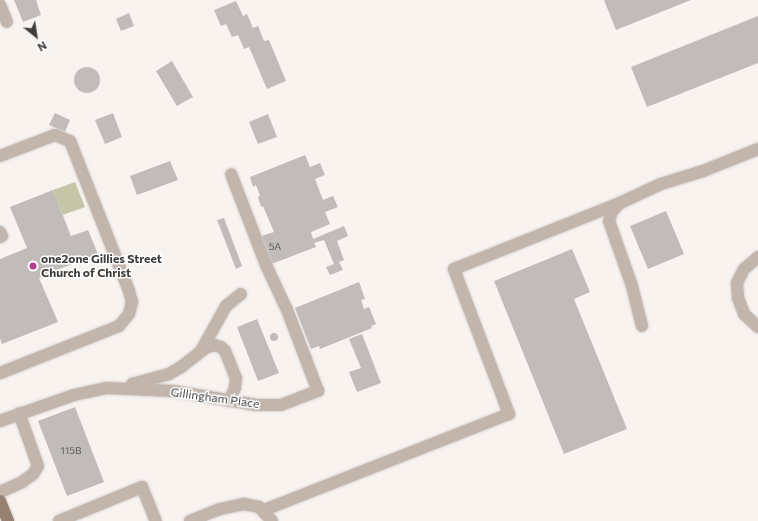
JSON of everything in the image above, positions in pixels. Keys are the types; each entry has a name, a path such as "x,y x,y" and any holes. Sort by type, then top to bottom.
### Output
{"main road":[{"path":"0,501 8,521"}],"street":[{"path":"0,5 7,22"},
{"path":"0,156 55,135 70,140 127,285 132,302 129,314 119,326 0,373"},
{"path":"259,508 509,414 454,269 620,203 661,184 703,172 758,149"},
{"name":"Gillingham Place","path":"0,421 85,392 117,388 187,393 250,405 281,405 318,391 287,310 266,265 232,174"},
{"path":"620,203 612,211 609,221 612,234 632,286 642,326"},
{"path":"0,232 2,236 0,237"},
{"path":"758,257 744,269 737,283 738,298 744,314 758,327"},
{"path":"201,351 226,306 241,294"},
{"path":"117,388 169,374 181,367 208,346 214,346 221,347 225,351 236,381 229,401"},
{"path":"0,492 22,482 33,474 38,466 20,413"},
{"path":"59,521 142,487 156,521"},
{"path":"190,521 229,507 244,504 259,508 272,521"}],"green space":[{"path":"75,182 85,207 63,215 53,190"}],"building":[{"path":"14,0 36,0 41,15 23,22"},
{"path":"604,0 691,0 616,30"},
{"path":"236,1 243,16 247,14 253,28 258,26 264,41 269,40 286,81 267,89 249,47 244,49 238,35 232,37 226,24 221,26 214,10"},
{"path":"129,13 134,26 121,31 116,19"},
{"path":"758,16 758,63 647,107 631,67"},
{"path":"172,61 193,97 177,106 156,71"},
{"path":"87,67 96,71 100,80 96,89 87,93 78,89 74,80 78,71"},
{"path":"55,113 70,120 65,132 49,125"},
{"path":"113,113 122,137 105,144 95,120"},
{"path":"268,114 277,137 258,144 249,122"},
{"path":"305,155 310,167 320,163 325,175 315,179 323,200 333,196 338,207 325,212 330,224 311,232 313,239 344,226 348,236 337,241 344,260 339,262 343,270 330,275 326,267 334,264 324,240 314,243 316,247 269,265 258,237 274,232 263,206 261,207 258,197 260,196 256,185 253,187 250,177"},
{"path":"170,161 178,180 137,195 130,176"},
{"name":"one2one Gillies Street Church of Christ","path":"53,190 71,236 88,230 98,254 39,278 58,322 2,344 0,338 0,259 27,248 10,207"},
{"path":"666,211 684,254 648,269 630,226"},
{"path":"224,218 242,266 236,269 217,220"},
{"path":"572,249 590,292 574,299 627,429 564,454 494,281"},
{"path":"359,282 365,299 361,300 364,309 369,307 376,324 371,326 372,328 320,349 319,346 311,349 295,308"},
{"path":"257,319 279,373 258,381 237,327"},
{"path":"274,333 277,334 277,340 274,341 271,340 270,337 271,334"},
{"path":"362,334 381,383 357,392 349,372 361,368 349,339"},
{"path":"75,407 104,482 67,496 38,421"}],"place":[{"name":"one2one Gillies Street Church of Christ","path":"33,266"}]}
